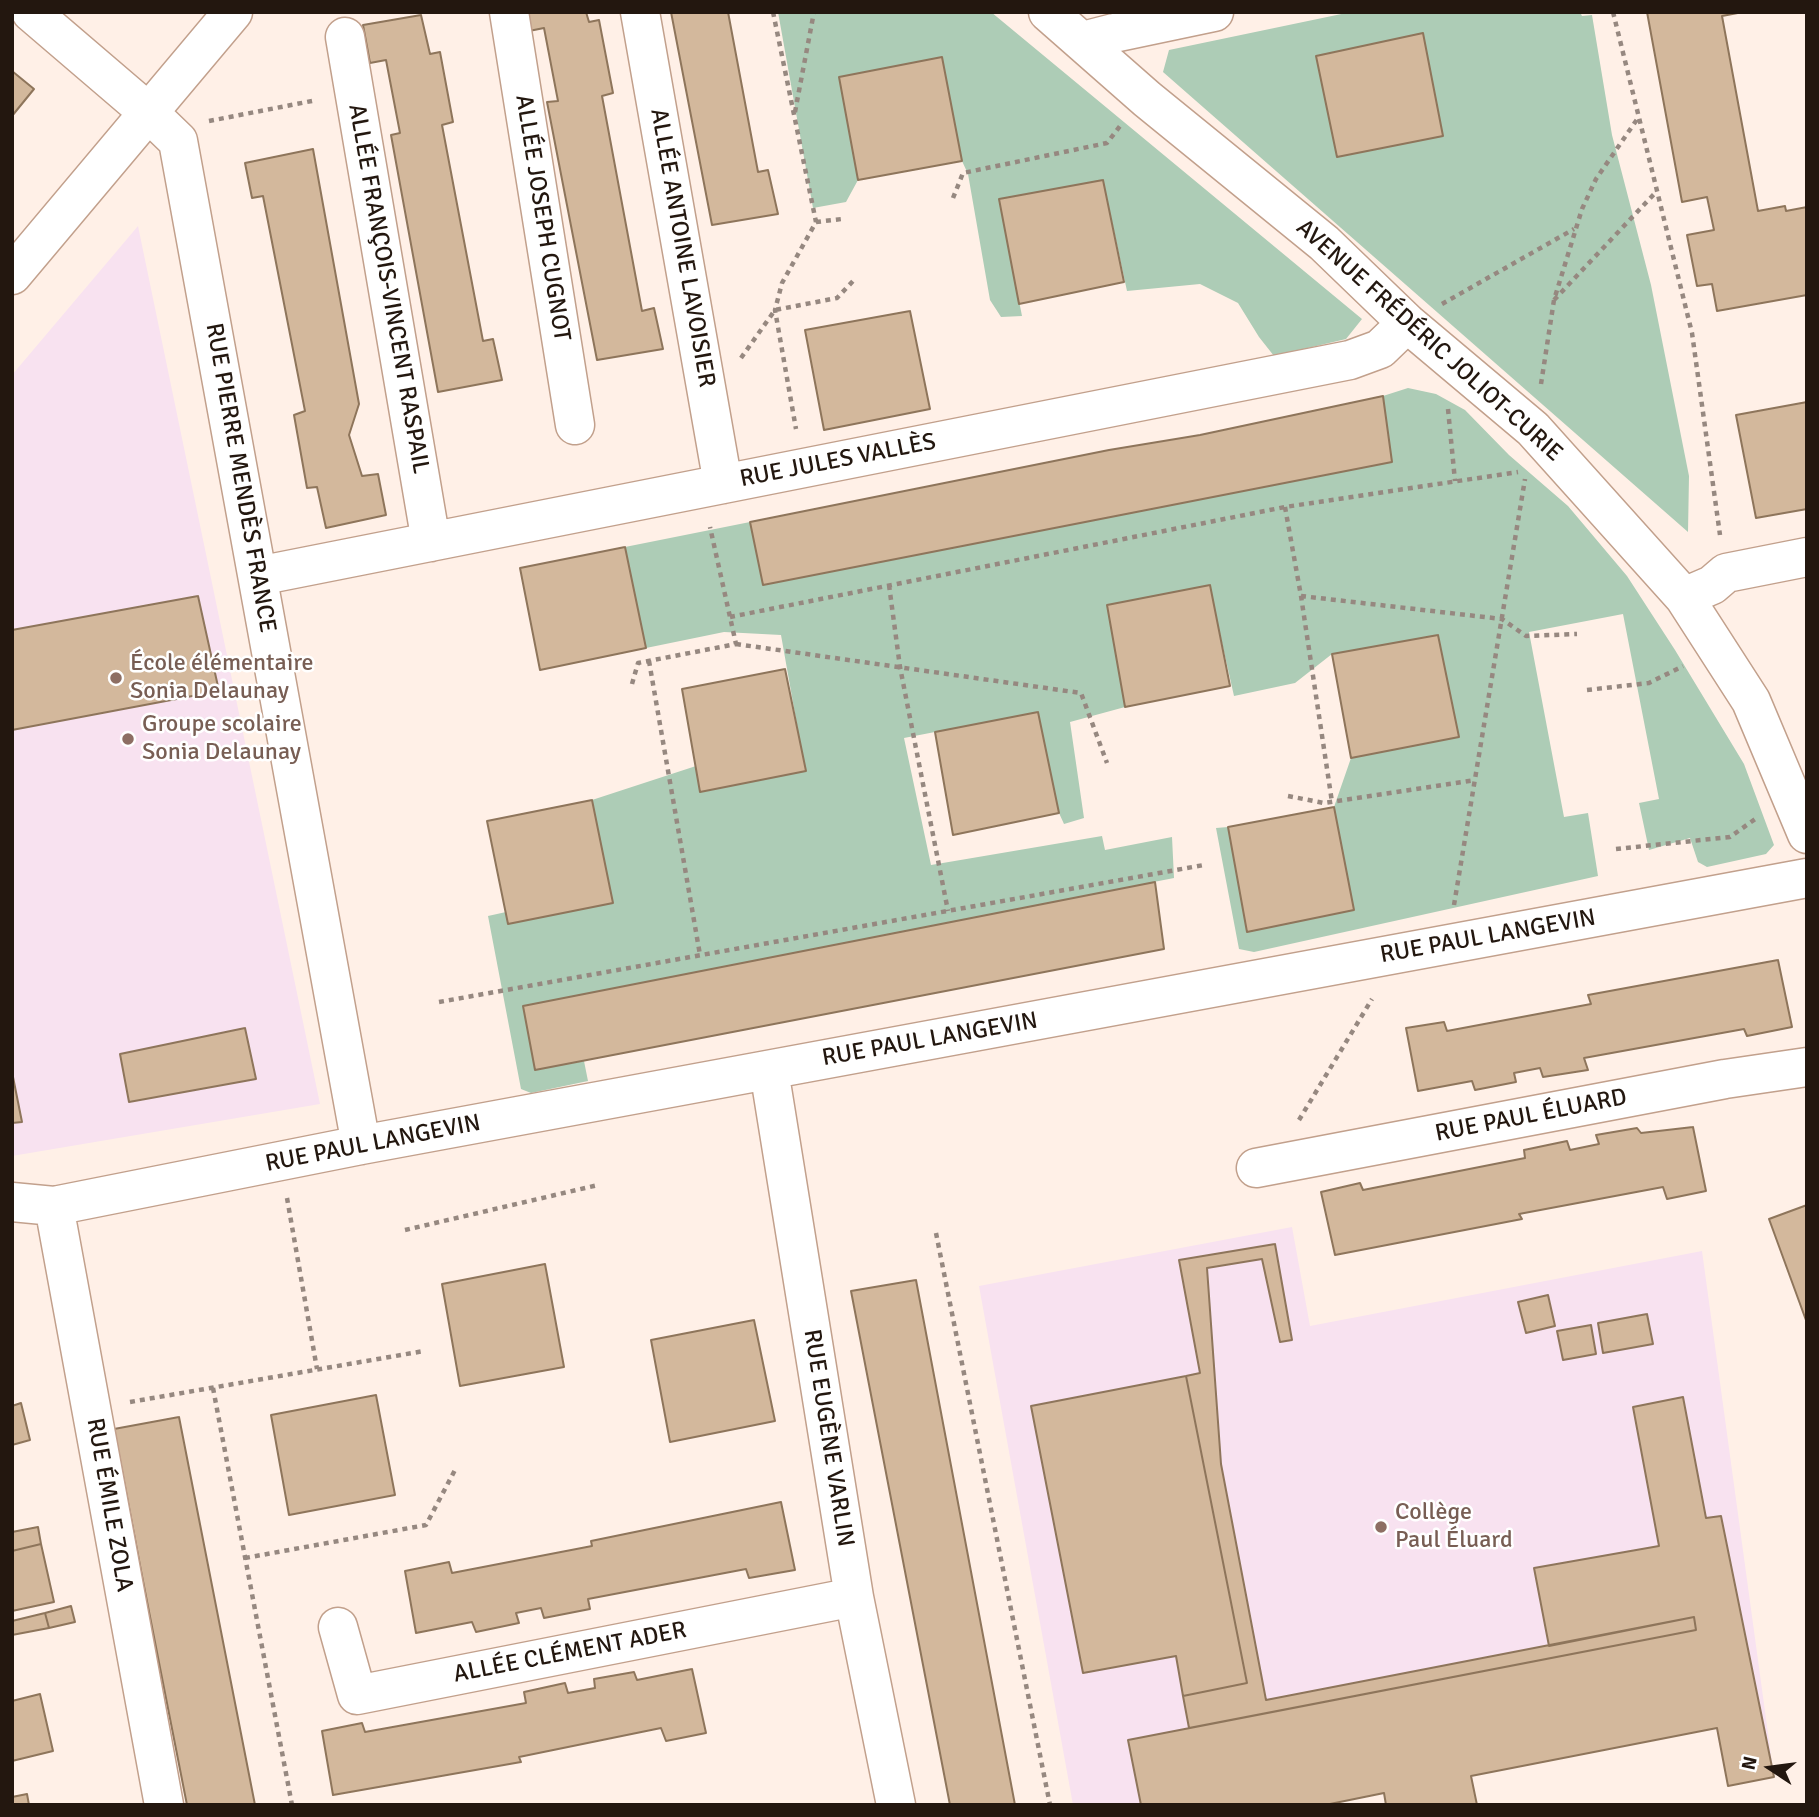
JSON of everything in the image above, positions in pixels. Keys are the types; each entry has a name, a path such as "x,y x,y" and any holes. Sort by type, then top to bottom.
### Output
{"street":[{"name":"RUE PIERRE MENDÈS FRANCE","path":"31,12 178,141 361,1145"},
{"path":"12,275 233,12"},
{"name":"ALLÉE JOSEPH CUGNOT","path":"509,12 575,425"},
{"name":"ALLÉE ANTOINE LAVOISIER","path":"640,12 709,404 712,486"},
{"name":"AVENUE FRÉDÉRIC JOLIOT-CURIE","path":"1048,12 1147,99 1324,243 1407,323 1533,429 1684,597 1751,701 1807,834"},
{"path":"1083,41 1214,12"},
{"name":"ALLÉE FRANÇOIS-VINCENT RASPAIL","path":"345,37 431,542"},
{"name":"RUE JULES VALLÈS","path":"258,576 1350,360 1380,349 1407,323"},
{"path":"1684,597 1713,585 1726,573 1807,557"},
{"name":"RUE PAUL LANGEVIN","path":"12,1202 54,1206 361,1145 1807,878"},
{"name":"RUE PAUL ÉLUARD","path":"1263,1167 1711,1081 1807,1067"},
{"name":"RUE EUGÈNE VARLIN","path":"769,1070 854,1597 896,1805"},
{"name":"RUE ÉMILE ZOLA","path":"54,1206 164,1805"},
{"name":"ALLÉE CLÉMENT ADER","path":"338,1626 356,1695 854,1597"}],"path":[{"path":"709,404 775,310 782,283 816,222 773,12"},
{"path":"794,116 814,12"},
{"path":"1613,12 1692,334 1726,573"},
{"path":"204,122 354,92"},
{"path":"1542,374 1554,300 1576,229 1595,179 1638,118"},
{"path":"953,198 963,173 1107,143 1125,120"},
{"path":"1554,300 1656,192"},
{"path":"816,222 842,219"},
{"path":"1407,323 1576,229"},
{"path":"775,310 837,298 854,280"},
{"path":"775,310 803,468"},
{"path":"1443,354 1455,481"},
{"path":"730,617 1285,507 1526,471 1447,944"},
{"path":"712,486 736,644"},
{"path":"1285,507 1332,802"},
{"path":"889,585 900,667 948,911"},
{"path":"1301,596 1502,620 1526,636 1577,634"},
{"path":"1587,690 1649,683 1678,669 1713,643"},
{"path":"632,684 638,663 736,644 1081,692 1107,763"},
{"path":"649,661 700,955"},
{"path":"1288,796 1324,803 1475,780"},
{"path":"1616,849 1731,837 1790,794"},
{"path":"439,1002 1204,865"},
{"path":"1263,1167 1378,990 1383,956"},
{"path":"280,1161 317,1369"},
{"path":"405,1230 598,1185"},
{"path":"936,1233 1050,1805"},
{"path":"91,1409 424,1351"},
{"path":"213,1388 292,1805"},
{"path":"245,1558 426,1525 455,1470"}],"shaded area":[{"name":"Groupe scolaire Sonia Delaunay","path":"138,226 320,1104 12,1156 12,375"},
{"name":"Collège Paul Éluard","path":"1292,1227 1310,1326 1702,1251 1774,1777 1728,1786 1716,1728 1472,1776 1477,1805 1386,1805 1384,1793 1325,1805 1073,1805 979,1286"}],"green space":[{"path":"778,12 991,12 1362,319 1346,339 1274,356 1238,303 1200,284 1127,291 1103,180 999,199 1022,316 1001,317 990,300 968,174 962,161 942,57 839,77 858,180 846,202 813,208"},
{"path":"1351,12 1580,12 1582,16 1592,15 1612,135 1651,285 1689,476 1688,532 1163,72 1169,50","holes":["1422,33 1337,157 1316,56"]},
{"path":"1408,388 1436,394 1465,410 1509,455 1568,506 1627,576 1744,764 1774,845 1766,854 1707,867 1698,862 1690,838 1649,850 1639,803 1659,799 1623,614 1529,632 1564,817 1588,813 1598,876 1254,952 1239,949 1216,828 1228,827 1247,931 1354,910 1334,807 1351,758 1459,737 1438,635 1332,654 1295,683 1234,696 1209,585 1107,605 1125,707 1070,722 1084,818 1064,824 1059,813 1038,712 904,738 931,865 1102,836 1105,850 1172,837 1174,878 523,1006 535,1070 584,1061 588,1081 531,1093 521,1089 488,916 506,912 509,924 613,903 592,800 696,766 805,770 781,635 724,632 646,648 625,547 750,522 763,585 1392,462 1383,396"}],"building":[{"path":"526,12 586,12 589,22 599,20 613,93 602,96 642,311 654,308 663,349 597,360 547,102 558,101 544,28 529,31"},
{"path":"671,12 728,12 758,172 768,170 778,214 712,225"},
{"path":"1647,12 1743,12 1722,16 1758,211 1785,206 1786,211 1807,207 1807,295 1717,311 1712,284 1697,286 1687,235 1714,230 1707,197 1682,202"},
{"path":"421,15 430,54 440,52 453,122 442,125 483,341 493,339 502,380 438,392 391,135 400,133 386,60 370,63 363,25"},
{"path":"1423,33 1443,136 1337,157 1316,56"},
{"path":"942,57 962,161 858,180 839,77"},
{"path":"12,71 34,89 12,116"},
{"path":"313,149 359,404 349,435 362,476 378,474 386,515 326,528 317,487 307,488 294,415 305,411 263,196 252,198 245,163"},
{"path":"1103,180 1124,282 1019,304 999,199"},
{"path":"910,311 930,409 824,430 805,330"},
{"path":"1383,396 1392,462 763,585 750,522 1109,450 1200,435"},
{"path":"1807,402 1807,509 1756,518 1736,415"},
{"path":"625,547 646,648 540,670 520,568"},
{"path":"1210,585 1230,686 1125,707 1107,605"},
{"path":"198,596 219,691 12,730 12,630"},
{"path":"1438,635 1459,737 1351,758 1332,654"},
{"path":"785,669 806,771 700,792 682,689"},
{"path":"1038,712 1059,813 953,835 935,732"},
{"path":"592,800 613,903 508,924 487,821"},
{"path":"1334,807 1354,910 1247,932 1228,827"},
{"path":"1155,882 1164,949 535,1070 523,1006"},
{"path":"1778,960 1792,1027 1747,1036 1744,1029 1584,1058 1588,1070 1543,1077 1540,1068 1514,1073 1516,1082 1475,1090 1472,1081 1418,1091 1406,1028 1444,1022 1447,1031 1591,1004 1588,995"},
{"path":"245,1028 256,1079 129,1102 120,1054"},
{"path":"12,1072 22,1122 12,1123"},
{"path":"1693,1127 1706,1191 1667,1199 1663,1187 1519,1214 1522,1219 1335,1255 1321,1192 1360,1183 1363,1190 1525,1158 1524,1150 1567,1141 1570,1150 1599,1144 1596,1135 1637,1128 1641,1133"},
{"path":"1807,1205 1807,1323 1769,1219"},
{"path":"1275,1244 1292,1340 1280,1342 1262,1259 1207,1268 1221,1464 1266,1700 1694,1617 1696,1630 1189,1728 1183,1696 1247,1683 1186,1376 1200,1373 1179,1260"},
{"path":"545,1264 564,1367 460,1386 442,1284"},
{"path":"916,1280 1015,1805 950,1805 851,1291"},
{"path":"1548,1295 1555,1326 1526,1333 1518,1302"},
{"path":"1647,1314 1653,1344 1603,1353 1598,1323"},
{"path":"754,1320 775,1421 670,1442 651,1340"},
{"path":"1591,1325 1596,1354 1563,1360 1557,1331"},
{"path":"1186,1376 1247,1683 1183,1696 1176,1656 1083,1673 1031,1406"},
{"path":"376,1395 395,1495 289,1515 271,1415"},
{"path":"1683,1397 1706,1518 1721,1516 1774,1777 1728,1786 1717,1728 1471,1776 1477,1805 1386,1805 1384,1793 1325,1805 1141,1805 1128,1740 1696,1630 1694,1617 1549,1646 1534,1568 1659,1546 1633,1407"},
{"path":"21,1403 30,1440 12,1445 12,1406"},
{"path":"179,1417 255,1805 187,1805 142,1576 114,1429"},
{"path":"781,1502 795,1570 749,1578 746,1569 588,1599 590,1609 544,1618 541,1608 516,1613 519,1623 476,1632 472,1622 416,1633 405,1571 449,1562 452,1573 592,1546 591,1541"},
{"path":"38,1527 41,1544 12,1551 12,1532"},
{"path":"41,1544 54,1602 12,1611 12,1551"},
{"path":"71,1606 75,1622 49,1628 45,1613"},
{"path":"45,1613 49,1628 12,1635 12,1621"},
{"path":"692,1669 706,1733 666,1741 661,1728 519,1757 521,1762 333,1795 322,1731 362,1723 365,1732 526,1703 524,1692 565,1683 568,1693 595,1688 594,1679 634,1672 637,1680"},
{"path":"40,1694 53,1751 12,1761 12,1701"},
{"path":"27,1794 29,1805 12,1805 12,1797"}],"place":[{"name":"École élémentaire Sonia Delaunay","path":"116,678"},
{"name":"Groupe scolaire Sonia Delaunay","path":"128,739"},
{"name":"Collège Paul Éluard","path":"1381,1527"}]}
